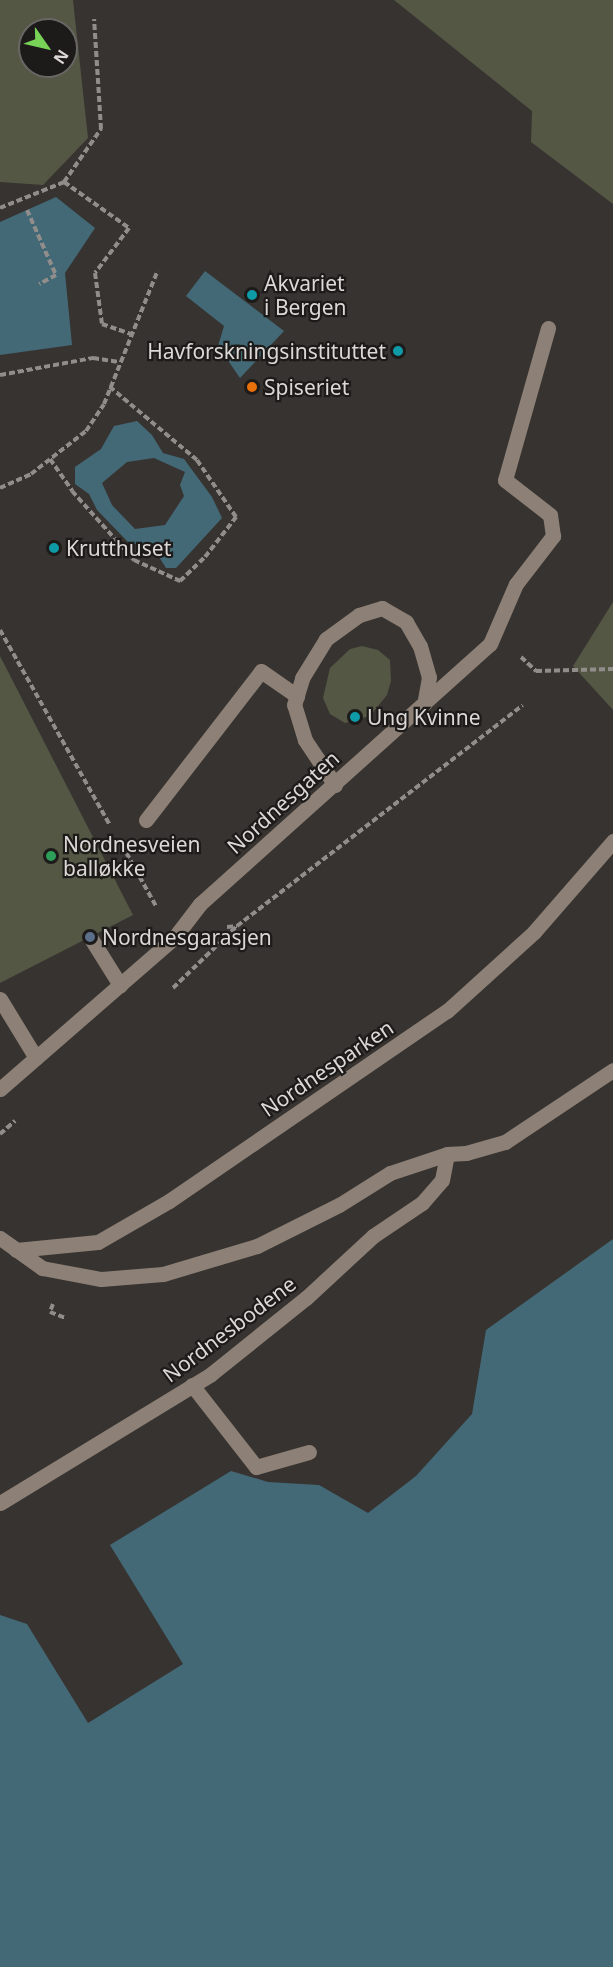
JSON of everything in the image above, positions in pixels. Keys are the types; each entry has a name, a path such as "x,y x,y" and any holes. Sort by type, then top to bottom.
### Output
{"street":[{"name":"Nordnesgaten","path":"0,1089 176,936 200,904 490,644 516,584 554,536 550,514 505,480 548,328"},
{"path":"335,785 305,740 294,705 302,678 327,639 360,615 382,608 406,622 420,646 429,677 424,704"},
{"path":"146,819 261,671 297,696"},
{"name":"Nordnesparken","path":"16,1250 98,1242 169,1201 447,1011 534,932 613,841"},
{"path":"90,937 120,985"},
{"path":"0,999 36,1058"},
{"path":"0,1238 42,1268 101,1279 163,1274 257,1245 339,1205 390,1173 447,1154 505,1142 613,1070"},
{"name":"Nordnesbodene","path":"0,1503 192,1385 306,1298 373,1236 422,1203 442,1180 447,1154"},
{"path":"192,1385 256,1467 309,1452"}],"path":[{"path":"0,208 64,182 101,129 94,20"},
{"path":"64,182 129,228 95,273 102,324 131,333"},
{"path":"27,210 56,275 39,284"},
{"path":"0,488 31,474 86,431 111,387 119,362 158,270"},
{"path":"0,375 93,358 119,362"},
{"path":"50,459 72,491 134,560 180,581 205,557 236,517 197,460 111,387"},
{"path":"0,630 176,936 237,926 523,705"},
{"path":"522,658 536,671 613,669"},
{"path":"56,1294 50,1312 66,1318"}],"green space":[{"path":"0,0 73,0 75,18 18,18 18,78 78,78 78,46 88,138 43,185 0,182"},
{"path":"394,0 613,0 613,204 531,142 532,111"},
{"path":"613,602 613,710 573,666"},
{"path":"362,646 378,650 390,660 391,681 387,695 370,716 345,723 330,714 323,698 330,668 350,649"},
{"name":"Nordnesveien balløkke","path":"0,656 133,915 0,983"}],"water":[{"path":"56,197 95,228 65,273 72,345 0,355 0,222"},
{"path":"205,271 284,331 240,378 218,346 224,326 186,296"},
{"path":"137,421 152,435 163,453 184,459 212,497 222,518 176,568 166,568 154,549 128,542 97,510 89,494 75,484 75,467 101,449 114,426","holes":["154,458 185,472 180,485 184,496 165,525 135,529 112,505 102,483 127,462"]},
{"path":"613,1239 613,1967 0,1967 0,1615 27,1624 88,1723 183,1664 110,1545 231,1471 268,1482 319,1485 368,1513 416,1476 472,1414 486,1330"}],"place":[{"name":"Akvariet i Bergen","path":"252,295"},
{"name":"Havforskningsinstituttet","path":"398,351"},
{"name":"Spiseriet","path":"252,387"},
{"name":"Krutthuset","path":"54,548"},
{"name":"Ung Kvinne","path":"355,717"},
{"name":"Nordnesveien balløkke","path":"51,856"},
{"name":"Nordnesgarasjen","path":"90,937"}]}
